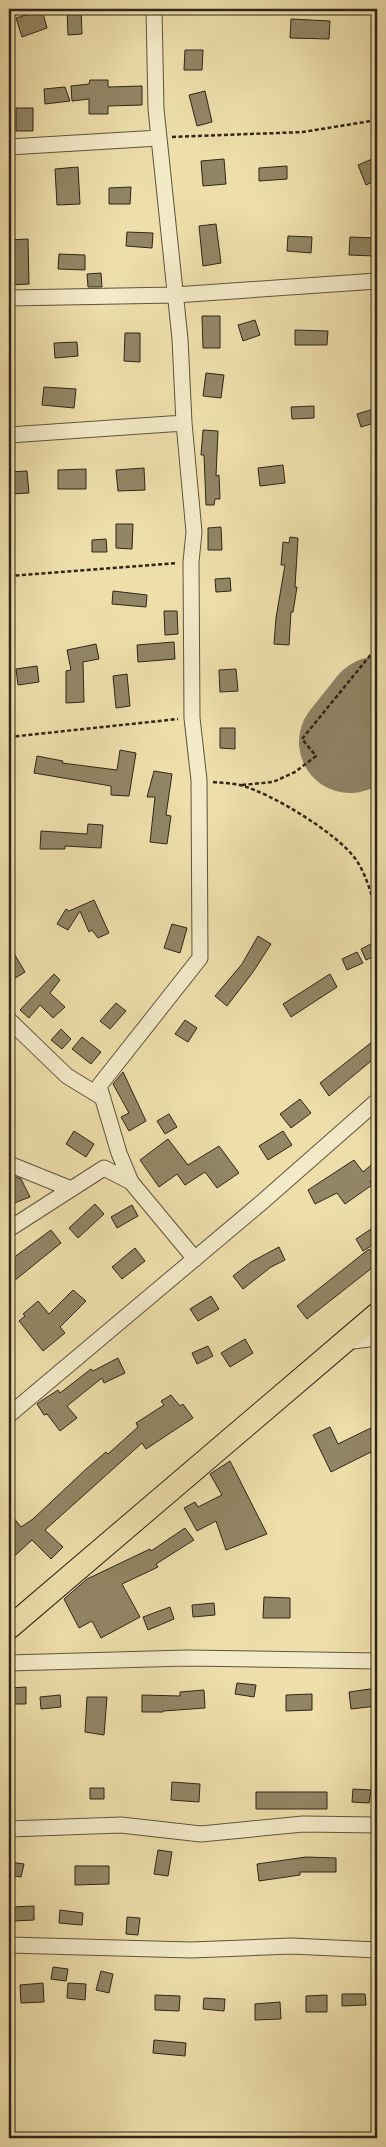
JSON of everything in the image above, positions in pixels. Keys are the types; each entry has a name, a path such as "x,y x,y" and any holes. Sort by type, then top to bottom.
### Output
{"main road":[{"path":"9,1628 341,1342 377,1314"}],"street":[{"path":"154,9 156,109 175,294 194,532 191,562 192,718 199,780 200,958 99,1086 119,1154 131,1182 195,1259"},
{"path":"9,147 159,138"},
{"path":"9,298 175,294 377,280"},
{"path":"9,435 184,423"},
{"path":"9,1020 67,1076 103,1098"},
{"path":"9,1415 195,1259 377,1101"},
{"path":"9,1164 72,1189"},
{"path":"9,1229 104,1168 131,1182"},
{"path":"341,1342 377,1338"},
{"path":"9,1663 186,1658 377,1661"},
{"path":"9,1829 121,1825 202,1834 303,1824 377,1824"},
{"path":"9,1945 191,1950 291,1946 377,1950"}],"path":[{"path":"159,138 303,132 377,120"},
{"path":"9,576 191,562"},
{"path":"240,786 273,782 295,772 316,756 302,739 377,647"},
{"path":"9,737 192,718"},
{"path":"199,780 240,786 275,800 338,839 357,861 370,889 377,914"}],"building":[{"path":"67,9 81,9 82,34 68,35"},
{"path":"42,10 47,28 22,37 16,18"},
{"path":"291,19 330,21 329,39 290,38"},
{"path":"185,50 203,50 202,70 184,70"},
{"path":"90,80 108,80 108,87 142,86 142,105 108,106 108,114 89,114 89,99 72,101 71,86 89,84"},
{"path":"65,87 70,101 45,104 44,89"},
{"path":"205,91 212,122 197,126 189,95"},
{"path":"16,108 33,108 33,131 16,131"},
{"path":"377,157 377,180 366,185 358,165"},
{"path":"224,159 226,184 203,186 201,161"},
{"path":"287,166 287,179 259,181 259,168"},
{"path":"78,167 80,204 57,205 55,169"},
{"path":"131,187 130,204 109,204 109,188"},
{"path":"216,224 221,263 203,266 199,226"},
{"path":"127,232 153,233 152,248 126,246"},
{"path":"288,236 312,237 311,253 287,251"},
{"path":"350,237 376,238 375,256 349,255"},
{"path":"28,239 29,284 9,285 9,240"},
{"path":"59,254 85,255 85,270 58,269"},
{"path":"101,273 102,287 88,287 87,274"},
{"path":"202,316 220,316 220,348 203,348"},
{"path":"255,320 260,335 243,341 238,325"},
{"path":"295,330 328,331 327,345 295,345"},
{"path":"125,333 140,333 140,362 124,361"},
{"path":"77,342 78,356 55,358 54,343"},
{"path":"206,373 224,375 221,398 203,396"},
{"path":"44,387 76,389 74,408 42,405"},
{"path":"314,406 314,418 292,419 291,407"},
{"path":"377,408 377,422 361,427 357,414"},
{"path":"203,430 218,431 216,476 219,475 220,499 215,499 214,505 206,505 204,455 201,455"},
{"path":"283,465 285,483 260,486 258,468"},
{"path":"144,468 145,490 118,491 116,470"},
{"path":"86,469 86,489 58,489 58,470"},
{"path":"27,471 29,493 9,494 9,472"},
{"path":"116,524 133,524 132,549 116,548"},
{"path":"221,527 222,550 208,550 208,528"},
{"path":"290,537 298,538 295,587 297,587 293,612 291,612 289,645 274,644 276,618 285,565 281,565 283,542 289,543"},
{"path":"106,539 107,552 92,552 92,540"},
{"path":"230,578 231,591 216,592 215,579"},
{"path":"113,591 147,595 146,607 112,604"},
{"path":"164,611 177,611 178,634 165,635"},
{"path":"174,642 175,659 138,662 137,645"},
{"path":"96,644 99,659 83,662 84,702 66,703 66,671 71,670 67,650"},
{"path":"37,666 39,682 18,685 16,669"},
{"path":"236,669 238,691 220,692 219,670"},
{"path":"127,674 130,706 116,708 113,676"},
{"path":"220,728 235,728 235,749 220,748"},
{"path":"120,750 136,753 129,796 111,795 111,786 34,773 37,756 63,761 62,763 117,770"},
{"path":"154,771 172,774 166,815 171,816 167,844 150,842 155,797 147,797"},
{"path":"88,824 103,825 101,848 65,846 65,849 40,849 41,831 87,834"},
{"path":"94,900 109,933 98,938 92,930 89,932 80,911 68,930 57,924 66,909 69,911"},
{"path":"172,924 187,928 180,953 164,948"},
{"path":"258,936 271,944 253,972 227,1006 215,996 242,964"},
{"path":"377,941 377,955 366,960 361,949"},
{"path":"9,945 25,972 9,982"},
{"path":"357,952 363,963 347,970 342,959"},
{"path":"54,974 60,980 50,993 65,1007 53,1018 40,1005 29,1018 20,1010"},
{"path":"330,974 337,987 291,1017 283,1004"},
{"path":"116,1003 126,1011 110,1029 100,1021"},
{"path":"185,1020 197,1028 188,1042 175,1034"},
{"path":"61,1029 71,1039 62,1049 51,1040"},
{"path":"82,1037 101,1052 91,1064 72,1049"},
{"path":"377,1038 377,1056 329,1096 320,1083"},
{"path":"123,1072 146,1121 129,1131 121,1117 129,1113 113,1084"},
{"path":"300,1099 311,1113 291,1128 280,1114"},
{"path":"169,1114 177,1127 165,1134 157,1121"},
{"path":"74,1131 94,1144 86,1157 66,1144"},
{"path":"283,1131 292,1145 268,1160 259,1146"},
{"path":"168,1139 188,1165 219,1146 239,1173 217,1188 205,1172 185,1185 177,1174 159,1187 140,1160"},
{"path":"354,1160 363,1172 377,1160 377,1175 370,1181 372,1185 345,1204 337,1193 315,1204 308,1190"},
{"path":"16,1177 21,1179 30,1197 9,1205 9,1180"},
{"path":"95,1204 104,1214 78,1238 69,1228"},
{"path":"132,1205 138,1216 117,1228 111,1217"},
{"path":"377,1225 377,1242 363,1251 356,1239"},
{"path":"51,1230 61,1243 9,1285 9,1261"},
{"path":"279,1247 285,1260 271,1267 243,1289 233,1276 251,1262"},
{"path":"135,1248 145,1261 122,1279 112,1267"},
{"path":"369,1249 377,1259 377,1264 307,1319 297,1306"},
{"path":"73,1290 86,1301 60,1327 65,1333 43,1351 19,1321 25,1316 23,1314 38,1301 49,1314"},
{"path":"211,1296 219,1309 198,1321 190,1309"},
{"path":"245,1339 253,1353 230,1367 221,1353"},
{"path":"208,1346 213,1356 197,1364 192,1353"},
{"path":"118,1358 125,1373 104,1383 102,1378 67,1406 77,1418 60,1431 47,1414 44,1415 37,1404 58,1390 60,1393 91,1369 93,1371"},
{"path":"171,1395 180,1406 183,1404 193,1418 146,1449 142,1443 45,1530 63,1547 51,1559 32,1540 9,1561 9,1512 21,1527 33,1519 85,1470 106,1452 108,1454 138,1427 136,1423 164,1405 161,1401"},
{"path":"377,1425 377,1449 331,1472 313,1435 330,1427 338,1444"},
{"path":"230,1461 267,1534 226,1550 216,1521 197,1531 184,1508 195,1502 198,1507 222,1495 210,1474"},
{"path":"185,1528 194,1540 156,1564 158,1567 122,1584 140,1617 101,1638 92,1621 79,1628 64,1599 87,1579 150,1549 151,1551"},
{"path":"264,1597 290,1598 290,1618 263,1618"},
{"path":"214,1603 215,1615 193,1617 192,1605"},
{"path":"170,1607 174,1619 148,1630 143,1617"},
{"path":"237,1683 256,1685 254,1697 235,1694"},
{"path":"26,1687 26,1704 9,1704 9,1688"},
{"path":"377,1688 377,1706 351,1709 349,1692"},
{"path":"204,1690 205,1708 142,1712 142,1695 180,1696 180,1692"},
{"path":"312,1694 312,1710 286,1711 286,1695"},
{"path":"60,1695 61,1707 41,1709 40,1697"},
{"path":"87,1697 107,1697 104,1735 85,1732"},
{"path":"172,1782 200,1784 199,1802 171,1800"},
{"path":"90,1788 104,1788 104,1799 90,1799"},
{"path":"353,1789 371,1790 369,1803 352,1802"},
{"path":"256,1792 327,1792 327,1809 256,1809"},
{"path":"158,1850 172,1852 168,1876 154,1874"},
{"path":"306,1857 336,1858 336,1872 300,1872 300,1875 259,1881 257,1864"},
{"path":"10,1862 24,1864 21,1877 9,1875"},
{"path":"75,1866 109,1866 109,1884 75,1885"},
{"path":"34,1906 34,1920 13,1921 12,1907"},
{"path":"60,1910 83,1913 82,1925 59,1923"},
{"path":"127,1917 140,1918 138,1935 126,1934"},
{"path":"53,1967 68,1969 66,1981 51,1979"},
{"path":"101,1971 113,1974 109,1993 96,1990"},
{"path":"43,1983 44,2002 21,2003 20,1985"},
{"path":"68,1983 86,1984 85,2000 67,1998"},
{"path":"342,1994 365,1994 366,2005 342,2006"},
{"path":"155,1995 180,1996 179,2011 155,2010"},
{"path":"327,1995 327,2012 306,2012 306,1996"},
{"path":"204,1998 225,1999 224,2011 203,2009"},
{"path":"280,2002 281,2019 255,2020 255,2004"},
{"path":"154,2040 186,2043 185,2056 153,2053"}],"runway":[{"path":"350,742 377,708"}]}
